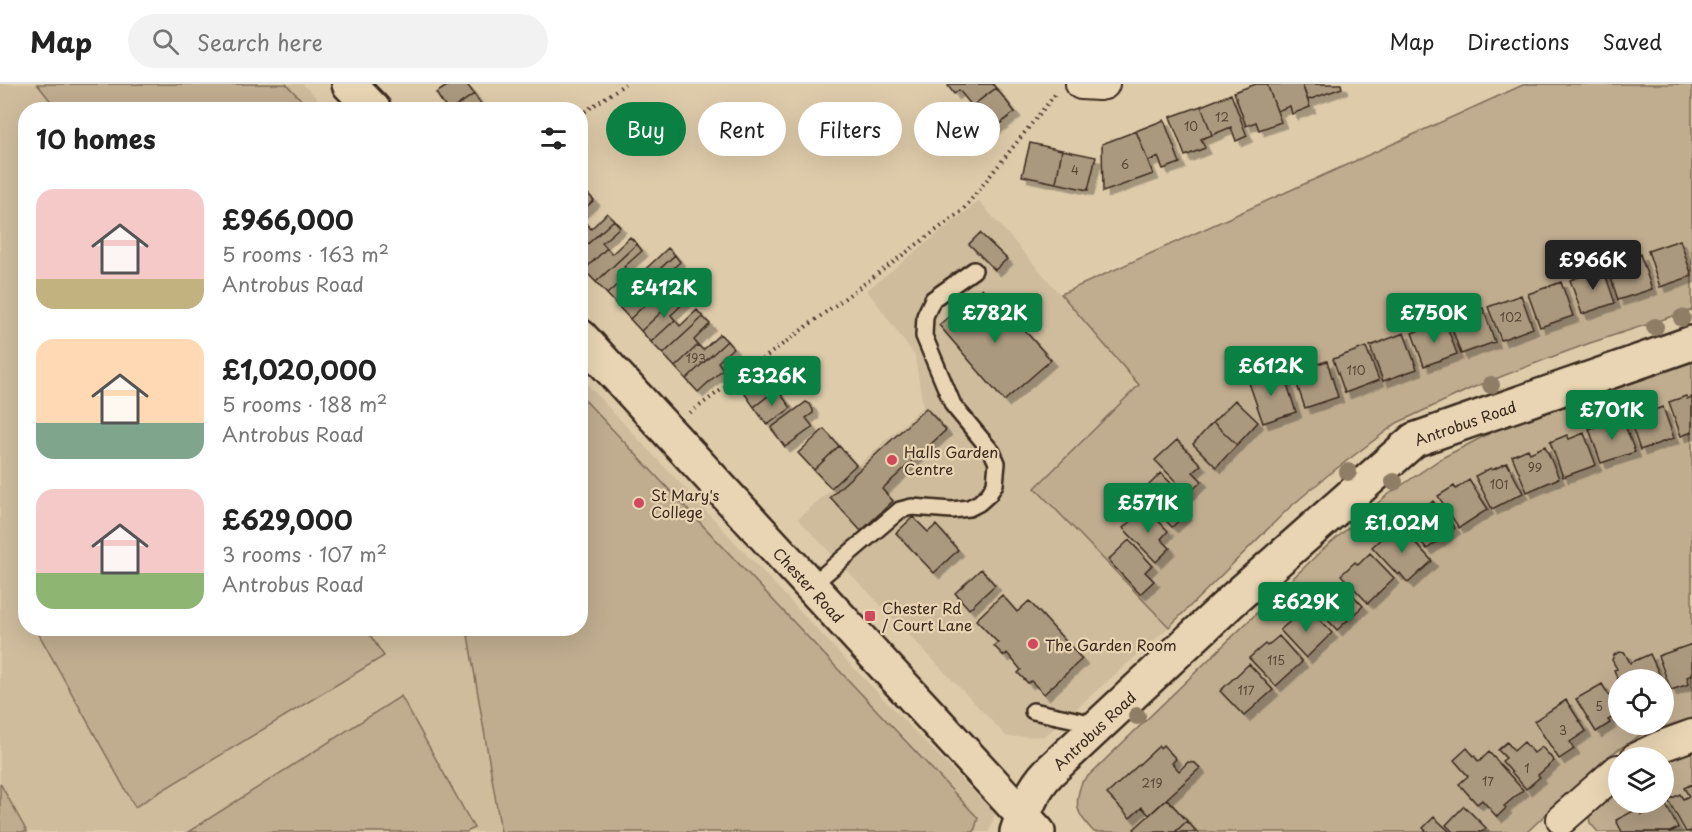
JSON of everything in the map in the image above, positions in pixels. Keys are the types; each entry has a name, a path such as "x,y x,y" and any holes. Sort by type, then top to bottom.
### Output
{"main road":[{"path":"349,84 366,102"},
{"name":"Antrobus Road","path":"1026,826 1040,782 1236,597 1414,440 1692,343"},
{"name":"Chester Road","path":"588,345 812,585 1026,826"}],"street":[{"path":"1659,747 1692,735"},
{"path":"1562,828 1608,780"}],"lane":[{"path":"812,585 900,510 912,507 952,510 969,508 989,494 995,484 997,463 992,452 953,405 924,336 925,316 933,299 974,270"},
{"path":"1033,711 1100,725"}],"path":[{"path":"588,109 625,84"},
{"path":"667,430 962,211 1063,84"}],"shaded area":[{"name":"St Mary's College","path":"0,84 303,84 320,102 18,102 18,636 588,636 588,385 843,657 995,814 989,832 0,832"},
{"path":"37,84 286,84 303,102 51,102"},
{"path":"1525,84 1692,84 1692,310 1549,358 1472,388 1397,423 1328,475 1289,508 1169,627 1035,488 1139,385 1061,294"},
{"name":"Halls Garden Centre","path":"979,201 1139,385 1036,488 1169,627 1045,736 1007,737 798,519 923,407 915,356 867,290"},
{"path":"1692,359 1692,718 1674,724 1674,669 1608,669 1608,735 1640,735 1622,747 1608,747 1608,756 1527,832 1094,832 1078,809 1082,782 1320,552 1386,496 1442,458 1498,429"},
{"path":"588,403 978,818 974,832 501,832 468,636 588,636"},
{"path":"40,636 371,636 384,656 135,807"},
{"path":"401,696 474,828 467,832 188,832"},
{"path":"1692,752 1692,832 1598,832 1590,823 1589,815 1608,799 1608,813 1674,813 1674,758"},
{"path":"0,783 27,832 0,832"}],"building":[{"path":"450,84 467,84 474,94 462,102 442,102 436,93"},
{"path":"951,84 993,84 996,88 977,102 969,102 959,90 954,94 948,86"},
{"path":"1256,84 1267,84 1281,122 1259,130 1256,122 1246,126 1234,92"},
{"path":"1267,84 1302,84 1310,107 1292,114 1290,106 1277,111"},
{"path":"1302,84 1341,84 1342,88 1308,100"},
{"path":"996,88 1015,112 1000,124 1000,102 977,102"},
{"path":"474,94 480,102 462,102"},
{"path":"1231,94 1247,136 1236,141 1231,127 1212,135 1201,106"},
{"path":"1201,106 1212,135 1201,139 1205,148 1185,156 1170,117"},
{"path":"1164,120 1180,163 1163,169 1158,157 1148,161 1136,131"},
{"path":"1136,131 1153,174 1103,192 1102,144"},
{"path":"1030,143 1062,150 1056,183 1022,176"},
{"path":"1062,150 1096,157 1088,190 1056,183"},
{"path":"588,194 594,200 588,206"},
{"path":"607,213 614,220 588,244 588,225 591,229"},
{"path":"614,220 620,227 602,243 607,248 588,266 588,244"},
{"path":"980,233 1007,259 995,270 969,244"},
{"path":"630,237 637,244 596,282 588,274 588,266 607,248 612,254"},
{"path":"1680,240 1692,276 1660,287 1648,251"},
{"path":"637,244 642,251 624,267 630,273 607,294 596,282"},
{"path":"668,248 675,255 619,307 607,294 630,273 635,279"},
{"path":"1640,254 1652,289 1618,300 1607,266"},
{"path":"675,255 680,262 648,292 653,297 630,319 619,307"},
{"path":"1603,268 1615,303 1582,314 1570,280"},
{"path":"1561,282 1573,316 1540,327 1528,294"},
{"path":"676,285 683,292 641,331 630,319 653,297 658,302"},
{"path":"982,288 999,308 1002,305 1051,360 1004,401 939,325"},
{"path":"683,292 689,298 671,315 675,320 651,342 641,331"},
{"path":"1521,295 1533,328 1501,340 1488,307"},
{"path":"1483,308 1495,342 1461,354 1449,320"},
{"path":"697,310 703,317 663,354 651,342 675,320 680,326"},
{"path":"703,317 710,324 694,340 698,345 675,367 663,354"},
{"path":"1445,321 1457,354 1424,366 1412,333"},
{"path":"1404,333 1417,369 1383,381 1370,346"},
{"path":"720,334 727,341 686,379 675,367 698,345 703,350"},
{"path":"727,341 733,348 718,362 723,369 698,392 686,379"},
{"path":"1366,347 1379,380 1345,393 1333,359"},
{"path":"1300,357 1305,359 1308,367 1327,361 1338,397 1305,408 1289,361"},
{"path":"1265,371 1268,380 1284,375 1296,412 1263,423 1247,377"},
{"path":"765,373 777,389 754,407 742,390"},
{"path":"777,389 791,408 767,425 754,407"},
{"path":"1686,396 1687,399 1692,397 1692,432 1681,436 1669,402"},
{"path":"1235,400 1258,422 1237,445 1213,422"},
{"path":"806,402 813,410 813,413 806,418 813,427 785,447 771,428"},
{"path":"1663,407 1674,438 1640,450 1628,415"},
{"name":"Halls Garden Centre","path":"926,408 946,430 882,489 893,501 861,531 830,497"},
{"path":"1623,420 1635,452 1601,463 1589,429 1607,422 1608,425"},
{"path":"1213,422 1237,445 1216,467 1193,444"},
{"path":"824,429 839,446 814,470 798,453"},
{"path":"1584,433 1596,465 1563,477 1550,442 1567,435 1569,439"},
{"path":"1177,440 1201,465 1193,472 1202,481 1188,494 1155,460"},
{"path":"839,446 856,465 831,488 814,470"},
{"path":"1545,446 1559,478 1527,492 1512,456 1528,449 1530,453"},
{"path":"1507,463 1523,493 1492,509 1475,476"},
{"path":"1161,473 1185,498 1177,505 1186,514 1172,527 1140,494"},
{"path":"1469,480 1488,509 1459,528 1438,496 1454,486 1456,489"},
{"path":"1433,501 1455,528 1427,549 1404,520 1419,508 1421,511"},
{"path":"1145,507 1168,531 1161,539 1170,548 1156,562 1123,528"},
{"path":"913,517 928,532 936,525 958,550 934,573 896,533"},
{"path":"1400,526 1432,561 1408,583 1372,547 1386,534 1388,537"},
{"path":"1129,540 1152,565 1145,572 1154,581 1140,594 1108,560"},
{"path":"1370,553 1394,578 1368,603 1341,575 1355,562 1358,565"},
{"path":"981,569 995,585 969,609 955,593"},
{"path":"1339,581 1363,606 1337,630 1311,602 1325,589 1328,592"},
{"name":"The Garden Room","path":"1002,595 1017,612 1029,601 1082,659 1044,694 1031,681 1028,683 1018,673 1021,670 1007,653 1004,656 994,646 998,643 976,620"},
{"path":"1309,609 1332,633 1306,658 1280,630 1294,618 1297,620"},
{"path":"1279,636 1302,662 1276,686 1249,658 1265,644 1267,646"},
{"path":"1692,644 1692,675 1687,677 1689,684 1674,689 1674,669 1663,669 1658,656"},
{"path":"1619,652 1625,653 1630,663 1650,654 1657,669 1617,669 1612,660"},
{"path":"1249,664 1273,690 1244,716 1220,691"},
{"path":"1602,684 1608,694 1608,724 1596,732 1576,699"},
{"path":"1566,700 1586,731 1570,742 1574,749 1559,759 1534,721"},
{"path":"1507,742 1514,751 1524,742 1534,753 1542,747 1554,761 1526,789 1502,761 1506,758 1498,750"},
{"path":"1163,745 1176,759 1172,763 1179,771 1188,762 1195,763 1200,768 1149,815 1142,807 1130,818 1107,794 1159,746 1160,748"},
{"path":"1467,748 1479,762 1489,752 1523,790 1504,806 1506,808 1497,817 1482,800 1477,804 1459,784 1468,776 1454,760"},
{"path":"1692,784 1692,831 1686,832 1674,811 1674,797 1680,794 1683,799 1689,796 1684,788"},
{"path":"1167,799 1187,821 1175,832 1137,832 1134,829"},
{"path":"1464,806 1486,828 1482,832 1453,832 1446,825"},
{"path":"1629,813 1641,813 1642,815 1670,813 1678,828 1670,832 1622,832 1616,820"},
{"path":"1434,817 1450,832 1427,832 1423,828"},
{"path":"1187,821 1197,832 1175,832"}],"place":[{"name":"Halls Garden Centre","path":"892,460"},
{"name":"St Mary's College","path":"639,503"},
{"name":"Chester Rd / Court Lane","path":"870,616"},
{"name":"The Garden Room","path":"1033,644"}]}
